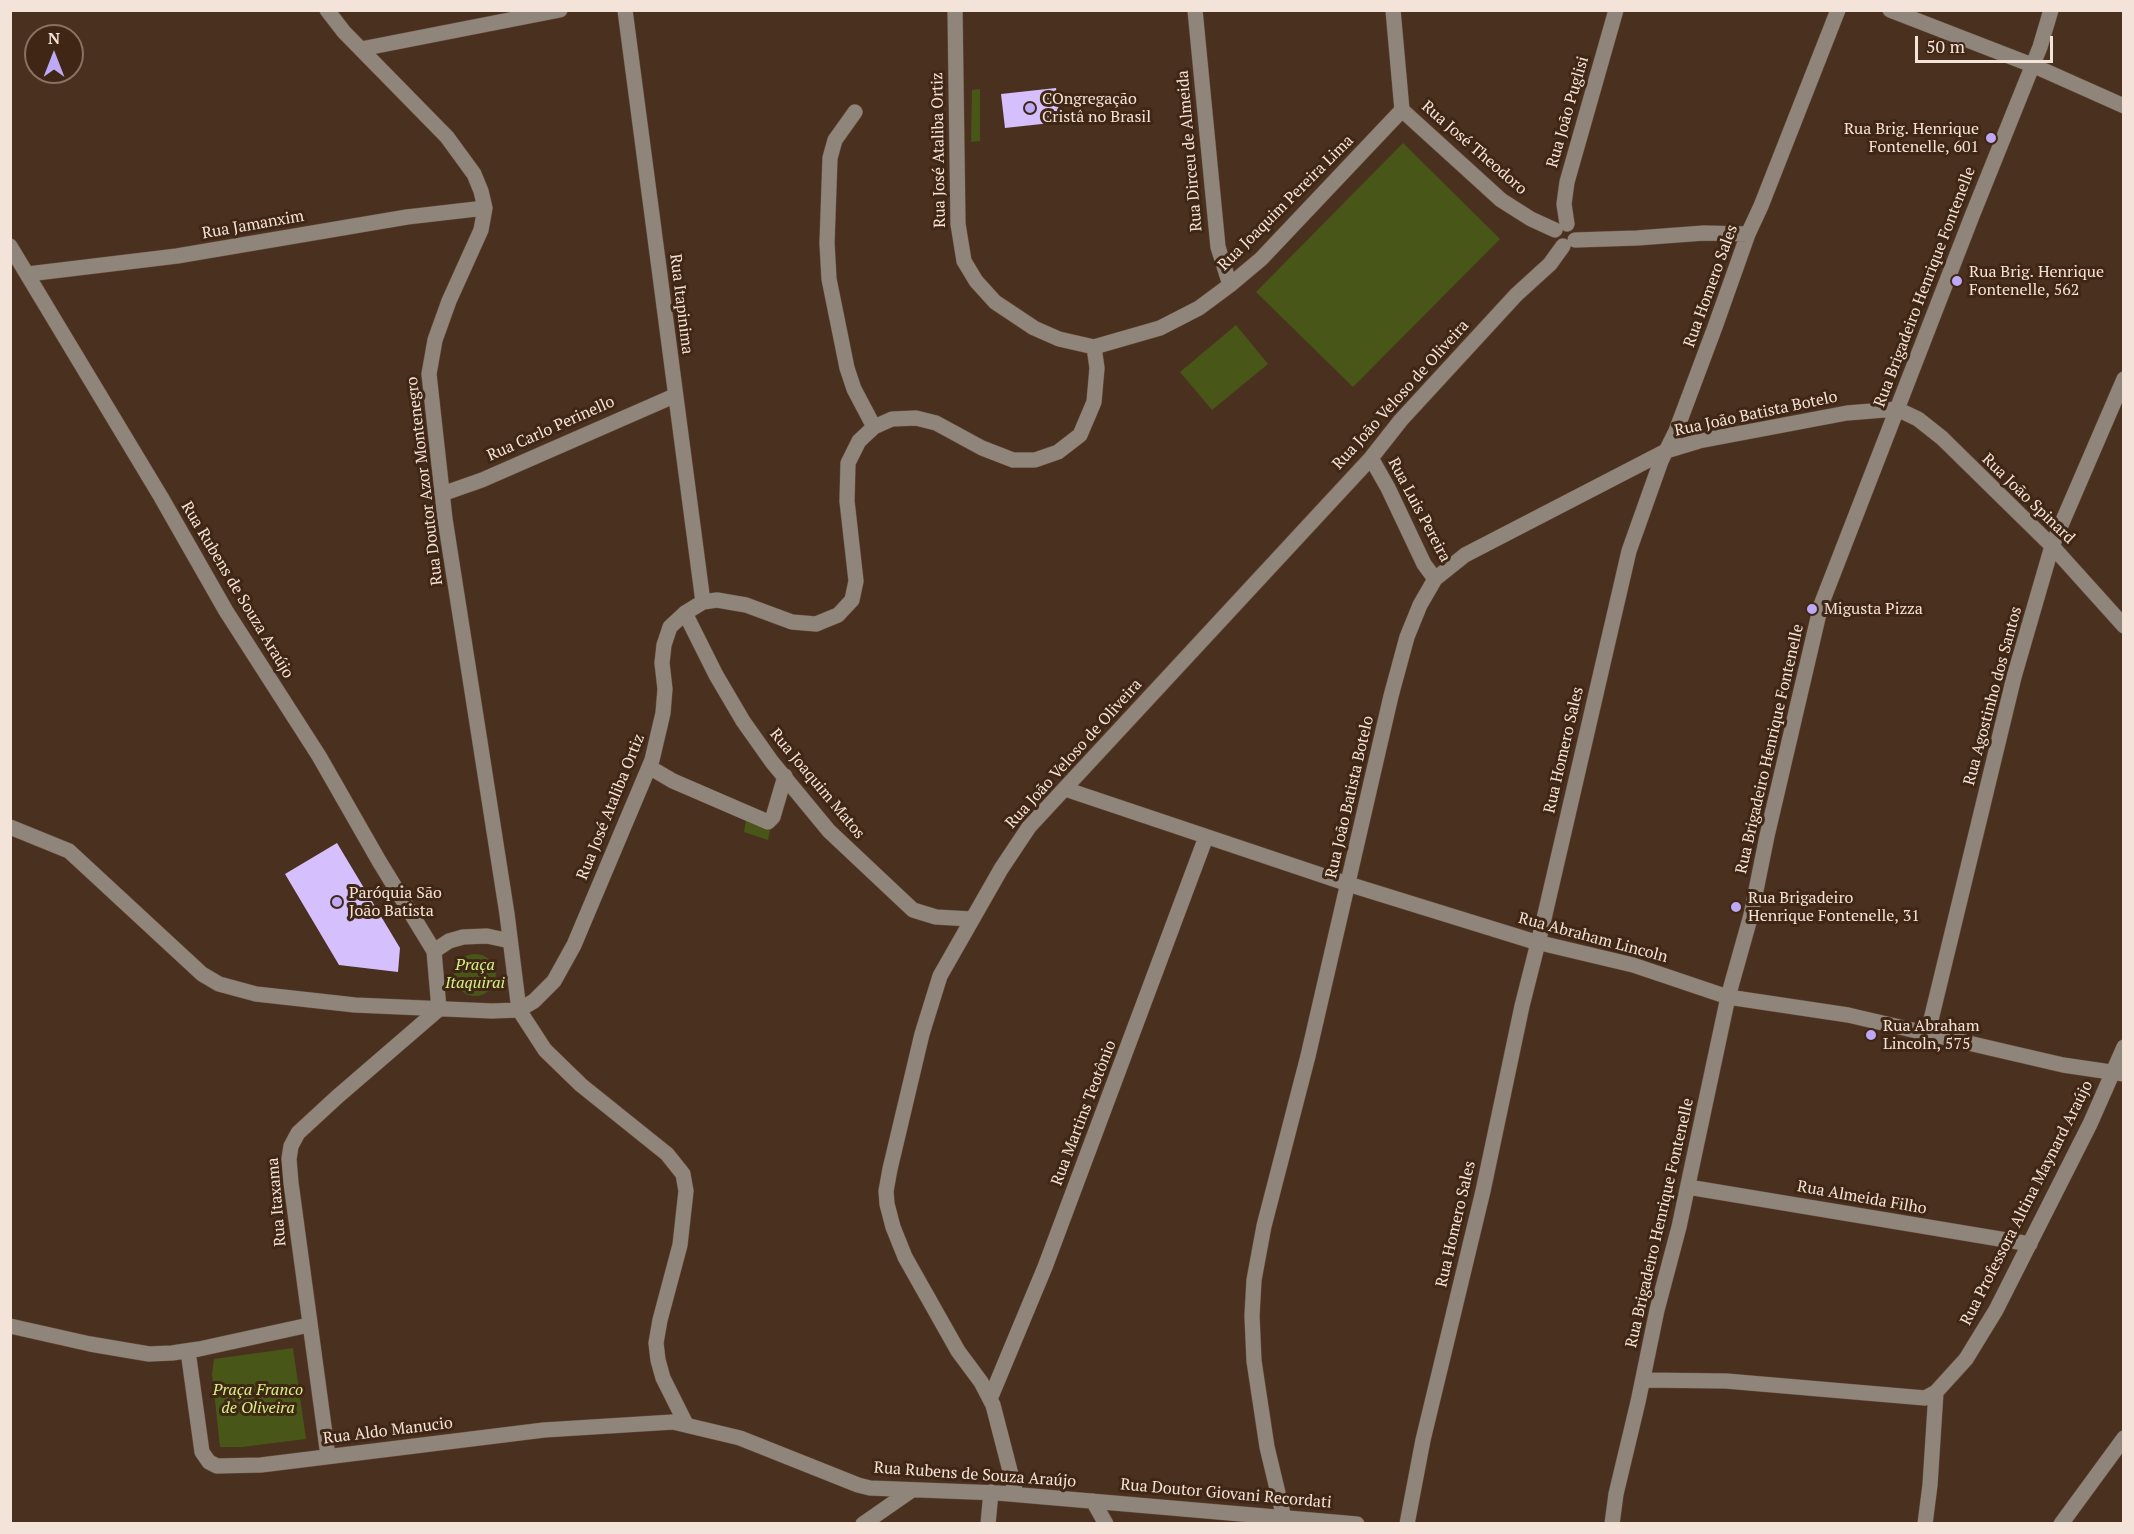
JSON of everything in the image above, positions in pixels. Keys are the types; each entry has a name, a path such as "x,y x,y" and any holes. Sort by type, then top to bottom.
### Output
{"street":[{"path":"327,10 344,32 447,137 474,174 485,208"},
{"path":"361,49 560,10"},
{"name":"Rua Itapinima","path":"624,10 703,602"},
{"name":"Rua José Ataliba Ortiz","path":"955,10 958,224 964,261 976,281 995,302 1034,328 1059,339 1094,347"},
{"name":"Rua Dirceu de Almeida","path":"1195,10 1218,247 1230,285"},
{"path":"1393,10 1402,110"},
{"name":"Rua João Puglisi","path":"1561,227 1567,182 1616,10"},
{"name":"Rua Homero Sales","path":"1407,1524 1423,1440 1483,1191 1629,551 1666,451 1676,431 1748,234 1838,10"},
{"path":"1890,10 2032,65 2124,106"},
{"name":"Rua Brigadeiro Henrique Fontenelle","path":"1612,1524 1616,1494 1688,1187 1728,997 1751,915 1821,605 2040,47 2051,10"},
{"name":"Rua Joaquim Pereira Lima","path":"1094,347 1161,328 1199,308 1230,285 1261,259 1402,110"},
{"name":"Rua José Theodoro","path":"1402,110 1501,200 1531,219 1561,227"},
{"path":"855,112 835,140 830,158 827,243 829,279 847,368 854,389 874,427"},
{"name":"Rua Jamanxim","path":"28,274 177,256 407,217 485,208"},
{"name":"Rua Doutor Azor Montenegro","path":"485,208 481,230 449,301 435,340 429,374 442,494 510,941"},
{"path":"1561,227 1554,239 1569,243 1704,233 1748,234"},
{"name":"Rua João Veloso de Oliveira","path":"1016,1494 990,1399 981,1382 958,1351 905,1257 893,1227 886,1191 922,1034 940,976 971,919 1029,827 1338,490 1371,458 1408,412 1516,295 1569,243"},
{"name":"Rua Rubens de Souza Araújo","path":"10,246 165,503 226,611 319,756 434,951"},
{"path":"703,602 717,600 746,605 792,622 816,624 838,615 852,600 856,580 847,501 848,463 859,441 874,427 892,418 916,418 936,423 982,448 1013,460 1035,460 1058,452 1080,435 1094,402 1097,368 1094,347"},
{"name":"Rua Agostinho dos Santos","path":"1928,1032 2014,677 2052,546 2124,380"},
{"name":"Rua Carlo Perinello","path":"442,494 482,480 674,396"},
{"name":"Rua João Batista Botelo","path":"1284,1518 1267,1447 1254,1361 1252,1316 1254,1280 1264,1226 1308,1056 1407,637 1420,605 1435,579 1465,555 1666,451 1699,441 1847,413 1897,409"},
{"name":"Rua João Spinard","path":"1897,409 1918,419 1942,438 2052,546 2124,626"},
{"name":"Rua Luis Pereira","path":"1371,458 1408,527 1424,564 1435,579"},
{"name":"Rua José Ataliba Ortiz","path":"519,1010 534,1001 554,981 574,945 657,745 663,713 664,645 670,627 685,613 703,602"},
{"name":"Rua Joaquim Matos","path":"685,613 742,721 829,831 913,910 936,917 971,919"},
{"path":"649,767 673,781 765,821 770,821 785,776"},
{"name":"Rua Abraham Lincoln","path":"1065,789 1348,884 1538,942 1633,965 1728,997 1848,1015 2063,1065 2118,1074"},
{"path":"10,827 69,851 202,974 219,984 256,994 396,1008 519,1010"},
{"name":"Rua Martins Teotônio","path":"990,1399 1046,1267 1206,837"},
{"path":"439,1009 434,951 449,941 464,937 487,936 510,941 519,1010 545,1050 581,1085 667,1154 683,1174 686,1191 680,1245 656,1343 663,1378 686,1424"},
{"name":"Rua Itaxama","path":"328,1456 290,1175 289,1159 293,1140 337,1096 439,1009"},
{"name":"Rua Professora Altina Maynard Araújo","path":"1936,1392 1966,1359 1996,1310 2090,1124 2118,1074 2124,1047"},
{"name":"Rua Almeida Filho","path":"1688,1187 2030,1244"},
{"path":"10,1326 149,1354 188,1351 309,1325"},
{"name":"Rua Aldo Manucio","path":"188,1351 202,1452 209,1462 217,1467 567,1428 673,1422 686,1424"},
{"path":"1643,1380 1726,1381 1925,1398 1936,1392"},
{"path":"1925,1524 1936,1392"},
{"name":"Rua Rubens de Souza Araújo","path":"686,1424 740,1438 870,1488 991,1492 1093,1501 1106,1524"},
{"path":"2061,1524 2124,1438"},
{"path":"863,1524 912,1490"},
{"path":"988,1524 991,1492"},
{"name":"Rua Doutor Giovani Recordati","path":"1093,1501 1357,1524"}],"green space":[{"path":"980,89 980,141 971,142 972,90"},
{"path":"1403,143 1500,239 1353,387 1256,292"},
{"path":"1236,325 1268,364 1212,410 1180,372"},
{"path":"746,820 771,826 768,840 744,832"},
{"name":"Praça Itaquirai","path":"475,954 490,960 496,975 490,990 475,996 460,990 454,975 460,960"},
{"name":"Praça Franco de Oliveira","path":"293,1348 306,1439 242,1447 220,1447 212,1374 214,1359"}],"building":[{"name":"COngregação Cristâ no Brasil","path":"1056,88 1060,122 1005,128 1001,94"},
{"name":"Paróquia São João Batista","path":"337,843 400,948 398,972 339,965 285,874"}],"place":[{"name":"COngregação Cristâ no Brasil","path":"1030,108"},
{"name":"Rua Brig. Henrique Fontenelle, 601","path":"1991,138"},
{"name":"Rua Brig. Henrique Fontenelle, 562","path":"1957,281"},
{"name":"Migusta Pizza","path":"1812,609"},
{"name":"Paróquia São João Batista","path":"337,902"},
{"name":"Rua Brigadeiro Henrique Fontenelle, 31","path":"1736,907"},
{"name":"Rua Abraham Lincoln, 575","path":"1871,1035"}]}
